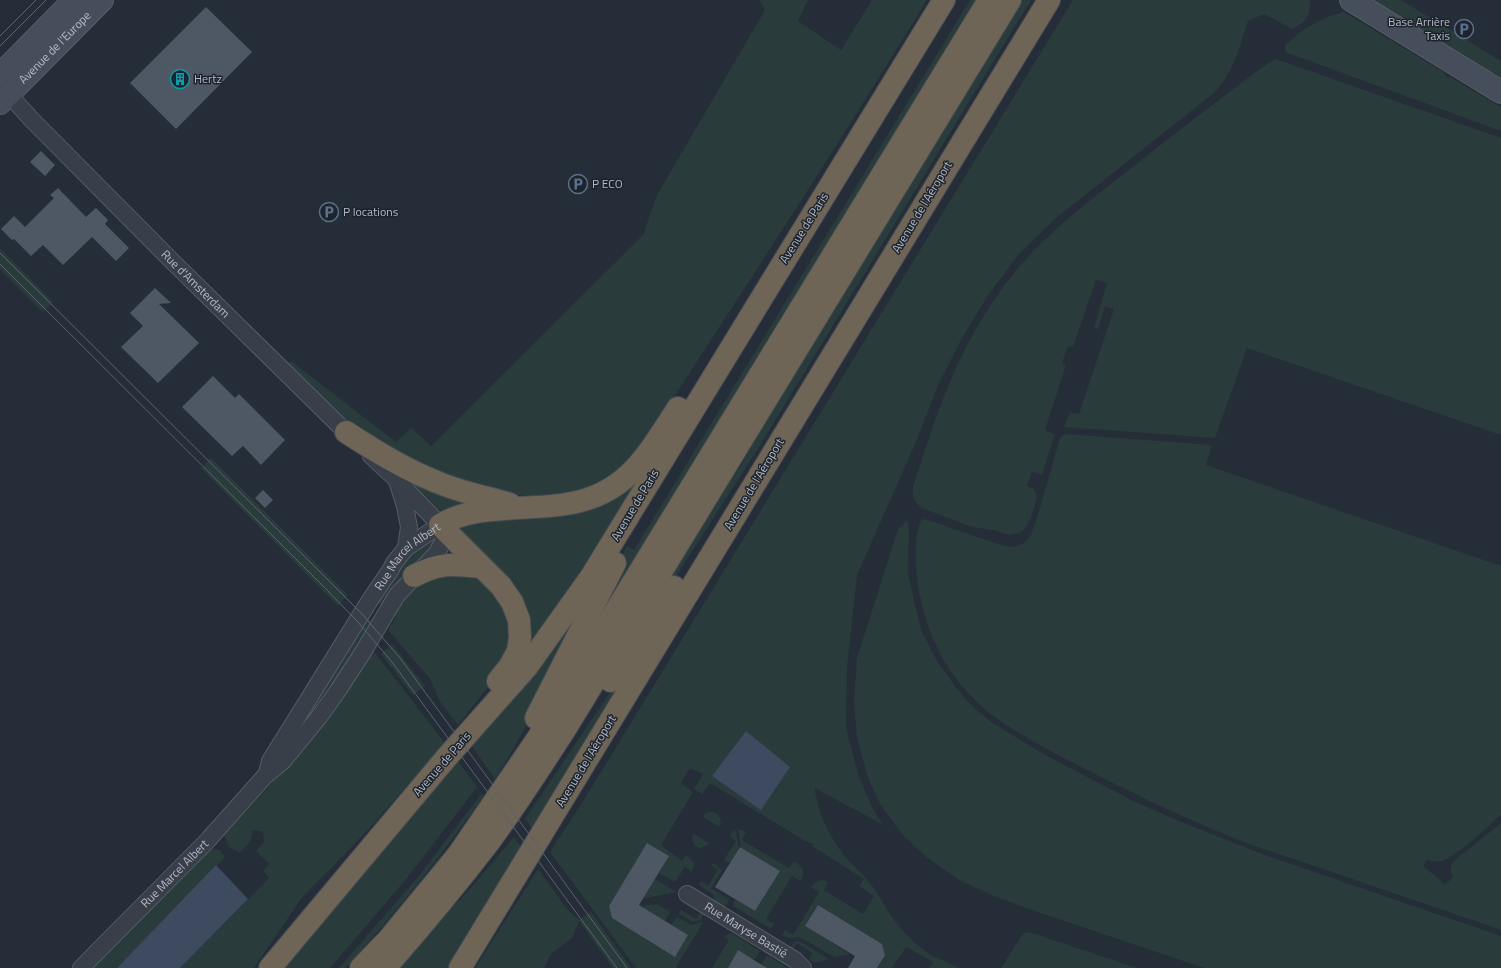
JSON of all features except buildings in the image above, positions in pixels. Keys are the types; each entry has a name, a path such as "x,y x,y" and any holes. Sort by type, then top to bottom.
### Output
{"highway":[{"name":"Avenue de Paris","path":"270,968 447,757 526,668 591,577 944,0"},
{"path":"361,968 392,934 458,855 538,738 600,640 989,0"},
{"path":"385,968 458,882 521,796 567,726 1010,0"},
{"name":"Avenue de l'Aéroport","path":"460,968 801,405 1049,0"},
{"path":"447,757 466,721 510,666 518,651 520,637 518,620 512,602 501,586 440,525 469,513 490,510 564,505 581,502 603,494 619,484 644,458 701,375 708,369 722,363 721,380 715,395 610,571 520,749 504,772 486,815"},
{"path":"521,796 534,788 550,772 692,562 780,420 801,405"},
{"path":"346,432 387,459 438,483 527,508"},
{"path":"414,576 432,567 444,565 454,564 481,567"}],"street":[{"name":"Avenue de l'Europe","path":"0,75 74,0"},
{"name":"Avenue de l'Europe","path":"3,94 102,0"},
{"path":"1351,0 1501,92"},
{"name":"Rue d'Amsterdam","path":"3,94 346,432 396,479 440,525"},
{"name":"Rue d'Amsterdam","path":"396,479 405,506 409,527 406,548"},
{"name":"Rue Marcel Albert","path":"81,968 218,829 265,776 283,761 319,717 350,672 398,595 436,554 442,542 443,532 440,525 406,548 394,563 270,761 265,776"},
{"name":"Rue Maryse Bastié","path":"687,894 795,960 803,968"}],"shaded area":[{"path":"759,0 808,0 798,21 841,50 872,0 927,0 755,273 649,435 629,462 604,483 585,492 552,497 489,493 373,442 333,408 287,365 291,361 396,442 411,428 431,446 643,235 657,195 765,10"},
{"path":"970,0 979,0 810,277 783,315 602,621 592,616 611,597 620,571 606,586 627,546 634,550"},
{"path":"1023,0 1031,0 756,452 664,595 642,616 721,490 743,463 768,409 984,55"},
{"path":"1073,0 1310,0 1307,18 1301,24 1292,29 1264,14 1248,21 1239,50 1231,68 1221,85 1214,93 1056,218 1018,255 987,297 962,338 939,383 916,442 857,575 847,667 846,728 858,774 873,809 883,825 815,788 818,807 831,836 842,853 873,887 890,915 902,930 915,943 935,958 936,957 959,968 929,968 933,962 906,947 892,968 877,968 885,955 882,944 820,906 817,906 806,925 807,927 850,954 834,957 800,937 791,938 782,936 785,930 793,935 819,892 811,887 819,881 823,880 828,882 824,890 863,914 874,896 859,886 864,879 812,846 813,844 805,841 710,783 702,794 694,789 703,774 690,768 681,783 693,792 661,845 682,861 686,855 690,858 694,864 692,872 685,867 675,882 659,873 668,857 647,844 609,906 612,918 674,956 687,937 687,935 671,925 677,917 692,925 701,922 703,923 676,967 678,968 636,968 550,852 585,798"},
{"path":"1373,0 1401,0 1501,61 1501,78"},
{"path":"1344,12 1445,73 1445,76 1448,78 1450,77 1501,107 1501,131 1285,52 1285,46 1312,24 1327,17"},
{"path":"1276,59 1501,138 1501,435 1247,348 1215,438 1064,427 1070,412 1079,414 1114,309 1105,306 1098,329 1094,328 1107,283 1096,280 1073,347 1068,346 1062,363 1066,365 1045,430 1055,434 1042,475 1032,472 1027,486 1034,489 1037,497 1031,518 1026,527 1020,533 1009,535 993,530 972,527 922,508 914,499 913,487 943,398 973,334 999,292 1020,265 1050,235 1103,190 1198,116 1268,63"},
{"path":"0,248 53,302 43,312 0,269"},
{"path":"1065,434 1212,445 1206,465 1501,566 1501,815 1457,853 1442,861 1434,862 1427,860 1423,866 1445,884 1453,878 1451,869 1455,860 1501,823 1501,930 1260,848 1163,807 1091,772 1027,738 982,707 960,684 944,661 938,649 923,610 916,568 916,546 919,526 922,519 928,520 1001,545 1014,547 1023,544 1031,535 1060,438"},
{"path":"211,458 348,595 338,606 201,468"},
{"path":"404,475 478,500 448,510 438,510"},
{"path":"635,477 640,482 616,523 519,663 524,641 455,527"},
{"path":"907,520 909,529 908,572 922,632 935,658 958,690 975,709 993,723 1038,751 1133,801 1186,824 1265,855 1501,936 1501,968 1204,968 1023,907 989,894 959,880 925,856 901,833 880,804 868,778 857,738 854,702 857,658 898,529"},
{"path":"432,537 438,539 384,609 375,600 408,557"},
{"path":"475,572 510,605 513,644 492,682 458,725 440,702 430,679 388,630 396,617 391,613 416,580"},
{"path":"365,614 374,624 314,715 295,732"},
{"path":"562,633 570,637 535,709 495,779 471,745"},
{"path":"392,644 425,686 413,695 381,654"},
{"path":"372,649 445,743 365,833 301,899 254,968 180,968 269,878 263,871 269,864 256,851 264,842 263,832 253,830 250,842 240,853 229,847 224,835 267,789 321,724"},
{"path":"639,658 533,830 525,819 617,682"},
{"path":"457,760 477,787 407,878 330,968 282,968"},
{"path":"482,793 484,796 468,818 400,905 346,968 339,968 418,877"},
{"path":"708,812 713,812 718,815 721,822 719,827 702,816"},
{"path":"735,829 739,848 731,862 727,862 724,860 736,841 730,836"},
{"path":"738,829 746,832 742,840 789,868 794,861 803,870 803,875 800,881 792,876 766,919 774,924 771,929 733,906 735,899 756,910 779,872 741,848"},
{"path":"693,833 709,843 700,848 695,846 692,839"},
{"path":"514,837 522,848 448,968 397,968 476,882"},
{"path":"212,849 220,850 225,857 117,968 93,968 207,851"},
{"path":"714,863 722,870 711,888 729,900 724,909 712,902 715,896 699,885 701,881 708,886 718,870 711,865"},
{"path":"538,869 567,909 579,920 591,912 631,968 613,968 579,921 572,938 551,954 544,968 475,968"},
{"path":"655,879 676,892 642,899"},
{"path":"657,904 670,912 665,921 643,908 646,905"},
{"path":"681,910 696,919 701,911 707,914 701,917 703,919 693,922 679,914"},
{"path":"1027,932 1137,968 1001,968 1023,934"},
{"path":"729,934 733,934 760,951 756,958 753,959 738,952 728,968 712,968 729,940 724,937"},
{"path":"796,941 801,942 829,959 814,963 809,959 812,953 797,943 791,951 789,949"},
{"path":"767,955 788,968 767,968 763,966 762,963"}],"water":[{"path":"746,731 790,767 761,810 712,776"},
{"path":"216,865 248,899 180,968 117,968"}],"tram line":[{"path":"0,36 36,0"},
{"path":"0,46 46,0"},
{"path":"0,253 362,614 400,658 627,968"},
{"path":"0,264 357,621 392,662 617,968"}],"place":[{"name":"Base Arrière Taxis","path":"1464,29"},
{"name":"Hertz","path":"180,79"},
{"name":"P ECO","path":"578,184"},
{"name":"P locations","path":"329,212"}]}
